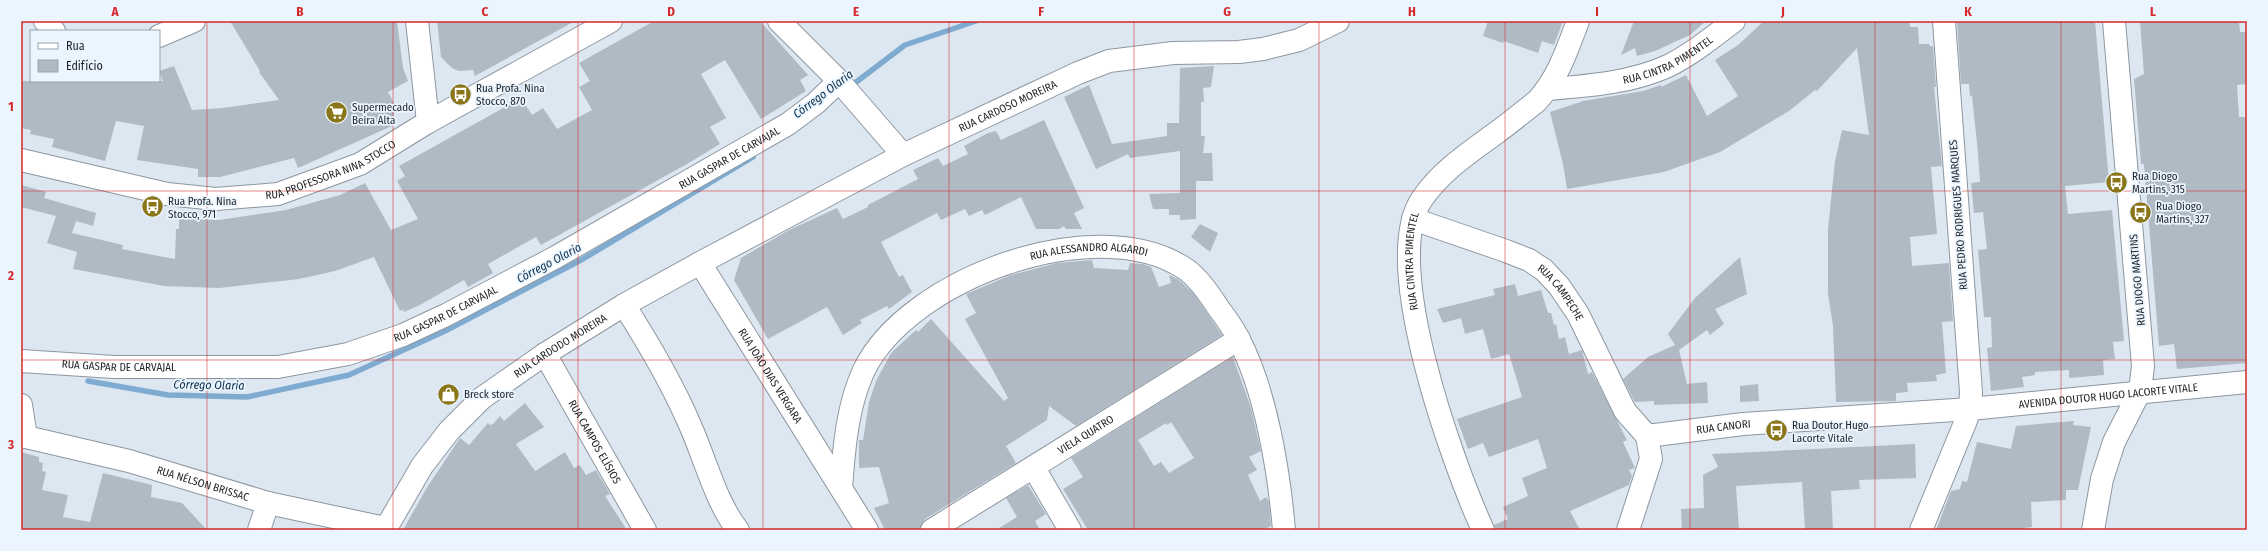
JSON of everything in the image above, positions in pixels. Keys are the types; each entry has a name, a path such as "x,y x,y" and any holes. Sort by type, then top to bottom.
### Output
{"street":[{"path":"45,21 53,30"},
{"path":"160,36 194,21"},
{"path":"417,21 428,122"},
{"name":"RUA PROFESSORA NINA STOCCO","path":"21,160 167,194 216,199 278,194 360,164 428,122 611,21"},
{"path":"779,21 842,84 903,155"},
{"name":"RUA CARDOSO MOREIRA","path":"700,262 903,155 1078,73 1109,61 1173,53 1239,52 1263,49 1299,40 1338,21"},
{"name":"RUA CINTRA PIMENTEL","path":"1483,530 1437,406 1424,355 1408,261 1413,218 1421,200 1437,179 1531,105 1548,89 1558,72 1578,21"},
{"name":"RUA CINTRA PIMENTEL","path":"1548,89 1586,86 1634,77 1667,66 1704,44 1734,21"},
{"name":"RUA PEDRO RODRIGUES MARQUES","path":"1944,21 1970,371 1970,409"},
{"name":"RUA DIOGO MARTINS","path":"2093,530 2102,479 2114,442 2140,391 2142,346 2114,21"},
{"name":"RUA GASPAR DE CARVAJAL","path":"21,361 114,367 278,367 348,354 403,335 556,257 788,124 842,84"},
{"name":"RUA CAMPECHE","path":"1413,218 1512,253 1528,260 1544,270 1559,286 1578,314 1622,405 1647,436"},
{"name":"RUA ALESSANDRO ALGARDI","path":"841,488 844,447 850,413 864,370 885,338 915,313 952,286 996,266 1038,255 1081,248 1120,246 1155,254 1185,269 1211,295 1239,339 1254,377 1269,432 1280,484 1284,530"},
{"name":"RUA CARDODO MOREIRA","path":"385,529 422,466 449,431 482,398 545,354 624,305 700,262"},
{"name":"RUA JOÃO DIAS VERGARA","path":"700,262 867,530"},
{"path":"624,305 657,358 677,394 716,489 738,530"},
{"name":"VIELA QUATRO","path":"932,530 1034,468 1239,339"},
{"name":"RUA CAMPOS ELÍSIOS","path":"545,354 645,530"},
{"name":"AVENIDA DOUTOR HUGO LACORTE VITALE","path":"1970,409 2140,391 2247,382"},
{"path":"21,405 24,436"},
{"path":"1921,530 1970,409"},
{"name":"RUA CANORI","path":"1647,436 1695,429 1792,420 1970,409"},
{"name":"RUA NÉLSON BRISSAC","path":"24,436 129,461 268,503 385,529"},
{"path":"1628,530 1651,459 1647,436"},
{"path":"1034,468 1070,530"},
{"path":"259,530 268,503"}],"building":[{"path":"230,21 397,21 403,68 408,81 388,92 395,105 392,126 298,168 294,158 220,177 198,177 198,169 137,160 144,126 116,121 105,161 52,147 54,139 30,134 31,130 21,128 21,81 160,82 163,81 160,71 174,66 192,110 223,108 279,100 259,72 260,71"},
{"path":"437,21 575,21 475,76 473,70 459,71 452,68 441,57"},
{"path":"654,21 760,21 808,75 800,80 806,91 761,119 725,60 701,74 726,118 710,127 720,144 687,164 541,245 536,237 488,264 493,273 468,287 464,280 418,306 404,312 403,309 400,311 374,257 335,271 299,279 219,288 164,286 73,269 77,252 47,243 56,216 21,207 21,185 46,192 44,198 96,213 93,226 76,221 72,233 123,245 122,249 175,259 176,229 179,229 179,219 219,220 286,210 340,195 365,183 391,230 418,219 397,181 405,176 399,166 521,98 532,115 543,108 557,129 592,110 579,87 590,81 579,63"},
{"path":"1488,21 1563,21 1554,45 1542,41 1538,53 1504,41 1503,43 1483,36"},
{"path":"1634,21 1706,21 1690,35 1655,51 1637,56 1635,48 1621,55"},
{"path":"1764,21 1909,21 1910,27 1918,27 1919,44 1929,44 1930,46 1933,46 1936,87 1934,87 1942,166 1931,167 1937,234 1910,237 1912,266 1949,263 1953,321 1942,322 1946,373 1936,375 1937,381 1907,383 1908,392 1896,393 1896,401 1836,402 1833,326 1828,294 1828,229 1835,161 1842,130 1869,135 1857,48 1817,91 1815,90 1789,111 1720,152 1664,172 1567,189 1563,164 1550,112 1583,101 1643,91 1661,85 1661,87 1686,75 1707,116 1738,96 1715,60 1738,45"},
{"path":"1957,21 2095,21 2109,182 2065,186 2068,214 2112,210 2124,341 2113,342 2115,359 2103,360 2104,375 2069,378 2069,370 2035,372 2035,375 2022,377 2024,387 1991,391 1987,348 1992,347 1991,317 1984,317 1978,250 1987,249 1983,212 1974,213 1971,183 1980,182 1978,153 1972,96 1970,96 1969,84 1961,84"},
{"path":"2140,21 2239,21 2240,32 2247,32 2247,84 2237,85 2239,117 2247,117 2247,363 2177,369 2174,344 2159,346 2144,164 2141,164 2134,79 2144,74"},
{"path":"1214,66 1211,87 1203,88 1204,102 1201,102 1201,136 1205,136 1203,153 1212,153 1213,181 1196,181 1196,219 1180,220 1180,215 1169,215 1169,209 1153,209 1149,194 1180,193 1180,151 1130,158 1128,154 1096,169 1064,97 1089,85 1112,144 1167,136 1167,123 1179,123 1180,68"},
{"path":"1044,120 1084,208 1074,213 1082,229 1066,229 1064,226 1059,229 1036,229 1021,197 985,215 982,210 969,216 965,209 941,220 937,213 881,242 899,277 903,275 912,292 889,309 887,306 860,320 862,323 843,335 827,307 768,339 734,280 741,258 789,230 837,208 843,219 868,207 868,205 918,179 913,170 938,158 943,166 968,154 964,146 988,133 996,131 1001,140"},
{"path":"1200,224 1218,233 1210,252 1191,237"},
{"path":"1740,257 1747,294 1715,309 1724,324 1710,335 1707,330 1679,350 1687,384 1707,382 1708,403 1654,405 1654,401 1635,402 1623,379 1648,357 1675,345 1668,334 1695,298"},
{"path":"1092,260 1094,268 1128,270 1130,263 1143,264 1151,267 1159,287 1171,283 1169,275 1178,279 1194,294 1222,335 1076,426 1049,406 1047,420 1006,446 1016,463 925,519 920,530 885,530 874,508 889,503 879,467 859,468 859,440 863,440 869,402 876,381 891,353 916,330 918,332 931,319 1004,401 1008,398 965,319 976,313 966,294 1011,275 1057,263"},
{"path":"1515,284 1518,296 1541,290 1548,313 1551,313 1554,325 1556,324 1559,339 1565,337 1569,354 1582,350 1588,374 1592,372 1627,440 1623,442 1635,468 1629,470 1632,476 1629,485 1570,511 1580,530 1495,530 1494,525 1508,519 1503,507 1528,496 1522,478 1547,468 1538,439 1489,457 1483,443 1468,449 1457,419 1522,397 1509,354 1491,359 1483,329 1465,334 1461,318 1443,323 1437,309 1495,295 1493,289"},
{"path":"1233,357 1251,408 1261,451 1249,457 1257,470 1248,475 1260,501 1266,497 1269,502 1271,526 1263,530 1088,530 1063,489 1083,477 1071,458","holes":["1171,422 1194,458 1169,473 1161,462 1154,466 1138,440 1166,423 1167,425"]},
{"path":"1758,384 1759,401 1740,402 1740,386"},
{"path":"525,403 544,427 516,444 535,471 565,452 574,468 580,465 586,475 596,470 610,494 605,496 627,530 403,530 426,489 460,438 469,445 488,423 490,425 493,424 500,416 504,421"},
{"path":"2074,421 2073,425 2091,427 2078,490 2066,490 2066,500 2031,502 2032,527 2025,528 2025,530 1936,530 1951,491 1960,489 1962,481 1967,482 1977,442 2011,449 2016,426"},
{"path":"1915,444 1916,478 1859,480 1860,489 1831,491 1833,530 1805,530 1802,482 1736,486 1739,530 1682,530 1681,509 1704,508 1703,475 1718,467 1712,454"},
{"path":"21,452 39,457 39,462 43,463 42,471 46,472 42,490 68,495 63,517 90,522 103,473 152,485 151,497 182,503 207,530 22,530"},
{"path":"1028,485 1046,514 1035,521 1040,530 996,530 1017,517 1006,498"}],"waterway":[{"name":"Córrego Olaria","path":"851,86 905,45 976,21"},
{"name":"Córrego Olaria","path":"88,381 168,395 247,397 349,375 445,331 583,259 753,157"}],"place":[{"name":"Rua Profa. Nina Stocco, 870","path":"460,94"},
{"name":"Supermecado Beira Alta","path":"337,113"},
{"name":"Rua Diogo Martins, 315","path":"2116,182"},
{"name":"Rua Profa. Nina Stocco, 971","path":"152,207"},
{"name":"Rua Diogo Martins, 327","path":"2140,212"},
{"name":"Breck store","path":"448,394"},
{"name":"Rua Doutor Hugo Lacorte Vitale","path":"1777,431"}]}
